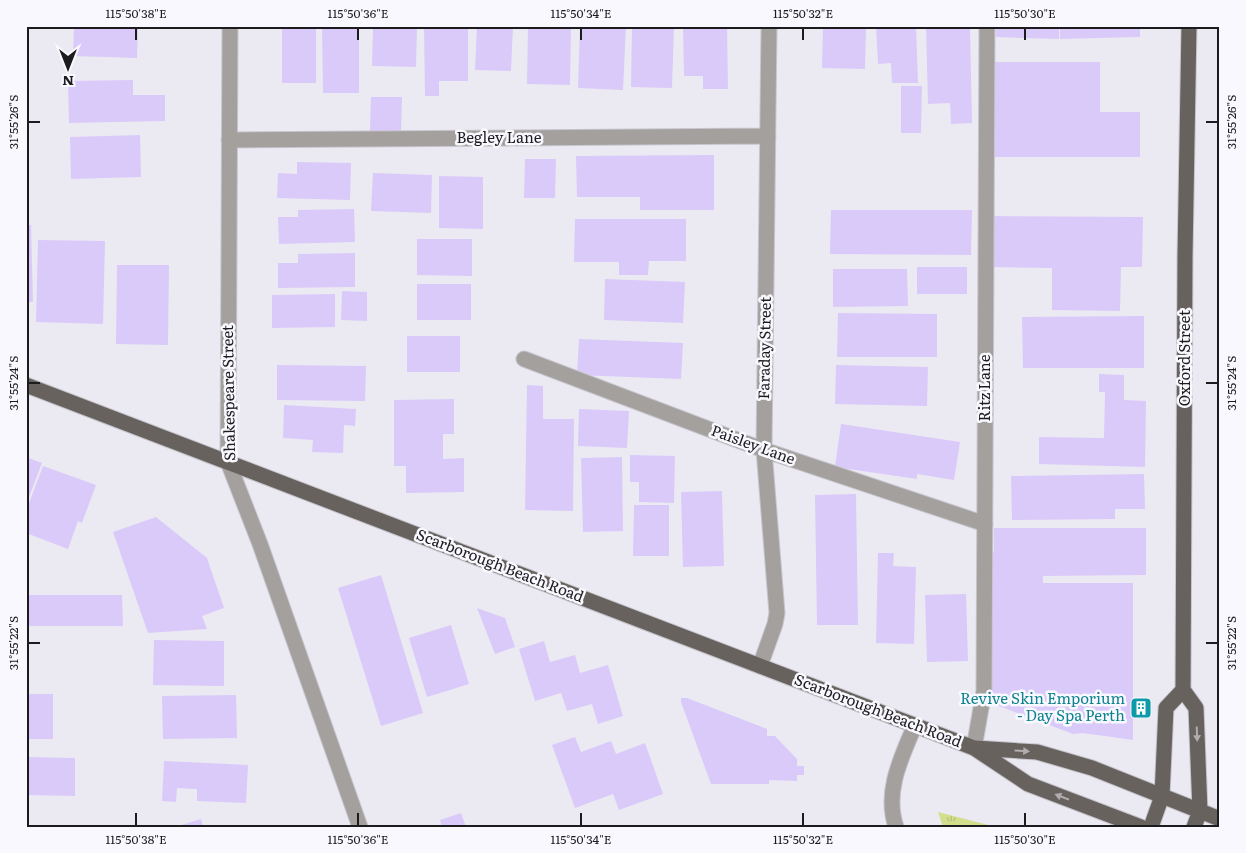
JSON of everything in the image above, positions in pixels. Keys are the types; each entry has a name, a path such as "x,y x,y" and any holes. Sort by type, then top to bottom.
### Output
{"main road":[{"name":"Oxford Street","path":"1183,690 1185,257 1189,26"},
{"name":"Scarborough Beach Road","path":"26,385 974,748 1028,784 1141,827"},
{"path":"1151,827 1162,796 1166,708 1183,690 1196,708 1200,811 1194,827"},
{"name":"Scarborough Beach Road","path":"974,748 1036,752 1092,768 1220,819"}],"street":[{"name":"Shakespeare Street","path":"230,26 228,462 260,544 360,827"},
{"name":"Faraday Street","path":"760,666 777,613 764,450 769,26"},
{"name":"Ritz Lane","path":"974,748 984,691 987,26"},
{"name":"Begley Lane","path":"229,140 768,136"},
{"name":"Paisley Lane","path":"524,359 764,450 984,524"},
{"path":"896,827 893,818 892,792 897,767 914,725"}],"green space":[{"path":"938,812 996,827 943,827"}],"building":[{"path":"74,26 138,26 137,58 73,56"},
{"path":"282,26 316,26 316,83 282,83"},
{"path":"322,26 359,26 359,93 323,93"},
{"path":"373,26 417,26 416,67 372,66"},
{"path":"424,26 468,26 468,81 439,81 439,96 425,96"},
{"path":"477,26 513,26 511,71 475,70"},
{"path":"528,26 571,26 570,85 527,84"},
{"path":"580,26 626,26 623,90 578,88"},
{"path":"632,26 674,26 672,88 631,87"},
{"path":"683,26 727,26 728,89 703,89 703,76 684,76"},
{"path":"823,26 866,26 865,69 822,68"},
{"path":"876,26 916,26 918,83 892,83 891,63 878,64"},
{"path":"926,26 970,26 972,123 951,124 950,103 928,104"},
{"path":"996,26 1059,26 1059,39 996,37"},
{"path":"1060,26 1140,26 1140,37 1060,39"},
{"path":"995,62 1100,62 1100,112 1140,112 1140,157 995,157"},
{"path":"133,80 133,95 165,95 165,121 69,123 68,81"},
{"path":"901,86 922,86 921,133 901,133"},
{"path":"371,97 402,97 401,132 370,131"},
{"path":"140,135 141,177 71,179 70,137"},
{"path":"714,155 714,210 640,210 640,197 577,197 576,156"},
{"path":"525,159 556,159 555,198 524,198"},
{"path":"297,162 351,163 350,200 277,198 278,173 297,174"},
{"path":"373,173 432,175 431,213 371,211"},
{"path":"439,176 483,177 483,229 439,228"},
{"path":"354,209 355,242 279,244 278,217 298,217 298,210"},
{"path":"831,210 972,210 971,255 830,254"},
{"path":"992,216 1143,217 1142,267 1121,267 1120,311 1052,310 1052,268 991,267"},
{"path":"575,219 686,219 686,261 649,261 648,275 619,275 619,262 574,262"},
{"path":"26,225 31,225 33,302 26,302"},
{"path":"417,239 472,239 472,276 417,275"},
{"path":"38,240 105,241 103,324 36,322"},
{"path":"355,253 355,287 278,288 278,263 298,263 298,254"},
{"path":"117,265 169,265 168,345 116,344"},
{"path":"917,267 967,267 967,294 917,294"},
{"path":"833,269 907,269 908,306 833,307"},
{"path":"605,279 685,282 683,323 604,320"},
{"path":"417,284 471,284 471,320 417,320"},
{"path":"342,291 367,292 367,321 341,320"},
{"path":"335,294 335,327 272,328 272,295"},
{"path":"838,313 937,314 937,357 837,357"},
{"path":"1144,316 1144,368 1023,368 1022,317"},
{"path":"407,336 460,336 460,372 407,372"},
{"path":"579,339 683,343 681,379 577,375"},
{"path":"277,365 366,366 365,401 277,400"},
{"path":"836,365 928,367 927,406 835,404"},
{"path":"1099,374 1124,375 1124,400 1146,401 1145,467 1039,464 1039,437 1104,438 1105,392 1099,392"},
{"path":"527,385 543,386 543,419 574,419 573,511 525,510"},
{"path":"454,399 454,434 443,434 443,459 464,458 464,492 406,493 406,466 394,466 394,400"},
{"path":"284,405 356,409 355,426 344,425 343,453 312,452 313,440 283,438"},
{"path":"579,409 629,411 627,448 578,446"},
{"path":"841,424 960,442 954,480 917,474 917,479 835,467"},
{"path":"630,455 675,456 674,503 639,502 639,482 630,482"},
{"path":"26,457 42,463 26,505"},
{"path":"622,457 623,531 583,532 581,458"},
{"path":"43,466 96,485 82,523 78,521 68,549 26,533 26,511"},
{"path":"1144,474 1145,509 1115,509 1115,519 1012,520 1011,476"},
{"path":"722,491 724,566 683,567 681,492"},
{"path":"856,494 858,625 817,625 815,495"},
{"path":"634,505 669,505 669,556 633,556"},
{"path":"156,517 207,558 224,608 202,616 207,629 148,633 113,532"},
{"path":"994,528 1146,528 1146,575 1043,576 1043,583 1133,583 1133,740 1083,733 1073,734 991,703 991,552 994,552"},
{"path":"878,553 894,553 893,566 916,567 914,644 876,643"},
{"path":"381,575 423,713 381,726 338,588"},
{"path":"966,594 968,661 927,662 925,595"},
{"path":"26,595 122,595 123,626 26,626"},
{"path":"477,608 505,618 515,647 495,654"},
{"path":"451,625 469,684 427,697 409,638"},
{"path":"154,640 224,641 224,686 153,685"},
{"path":"544,641 550,662 575,655 580,673 608,665 623,716 598,724 592,704 567,711 561,693 535,701 519,649"},
{"path":"26,694 53,694 53,739 26,739"},
{"path":"236,695 237,738 163,739 162,696"},
{"path":"681,698 687,698 767,729 767,736 775,736 797,759 797,766 804,766 804,775 797,775 797,781 769,780 769,784 711,784"},
{"name":"Revive Skin Emporium - Day Spa Perth","path":"1136,701 1146,701 1146,715 1137,715"},
{"path":"575,737 581,752 611,741 616,754 645,743 663,794 619,810 613,794 575,808 552,745"},
{"path":"26,757 75,758 75,796 26,795"},
{"path":"164,761 248,765 246,803 197,801 197,789 177,788 176,802 162,801"},
{"path":"461,813 466,827 442,827 440,820"},
{"path":"201,819 203,827 178,827 178,826"}],"place":[{"name":"Revive Skin Emporium - Day Spa Perth","path":"1141,708"}]}
